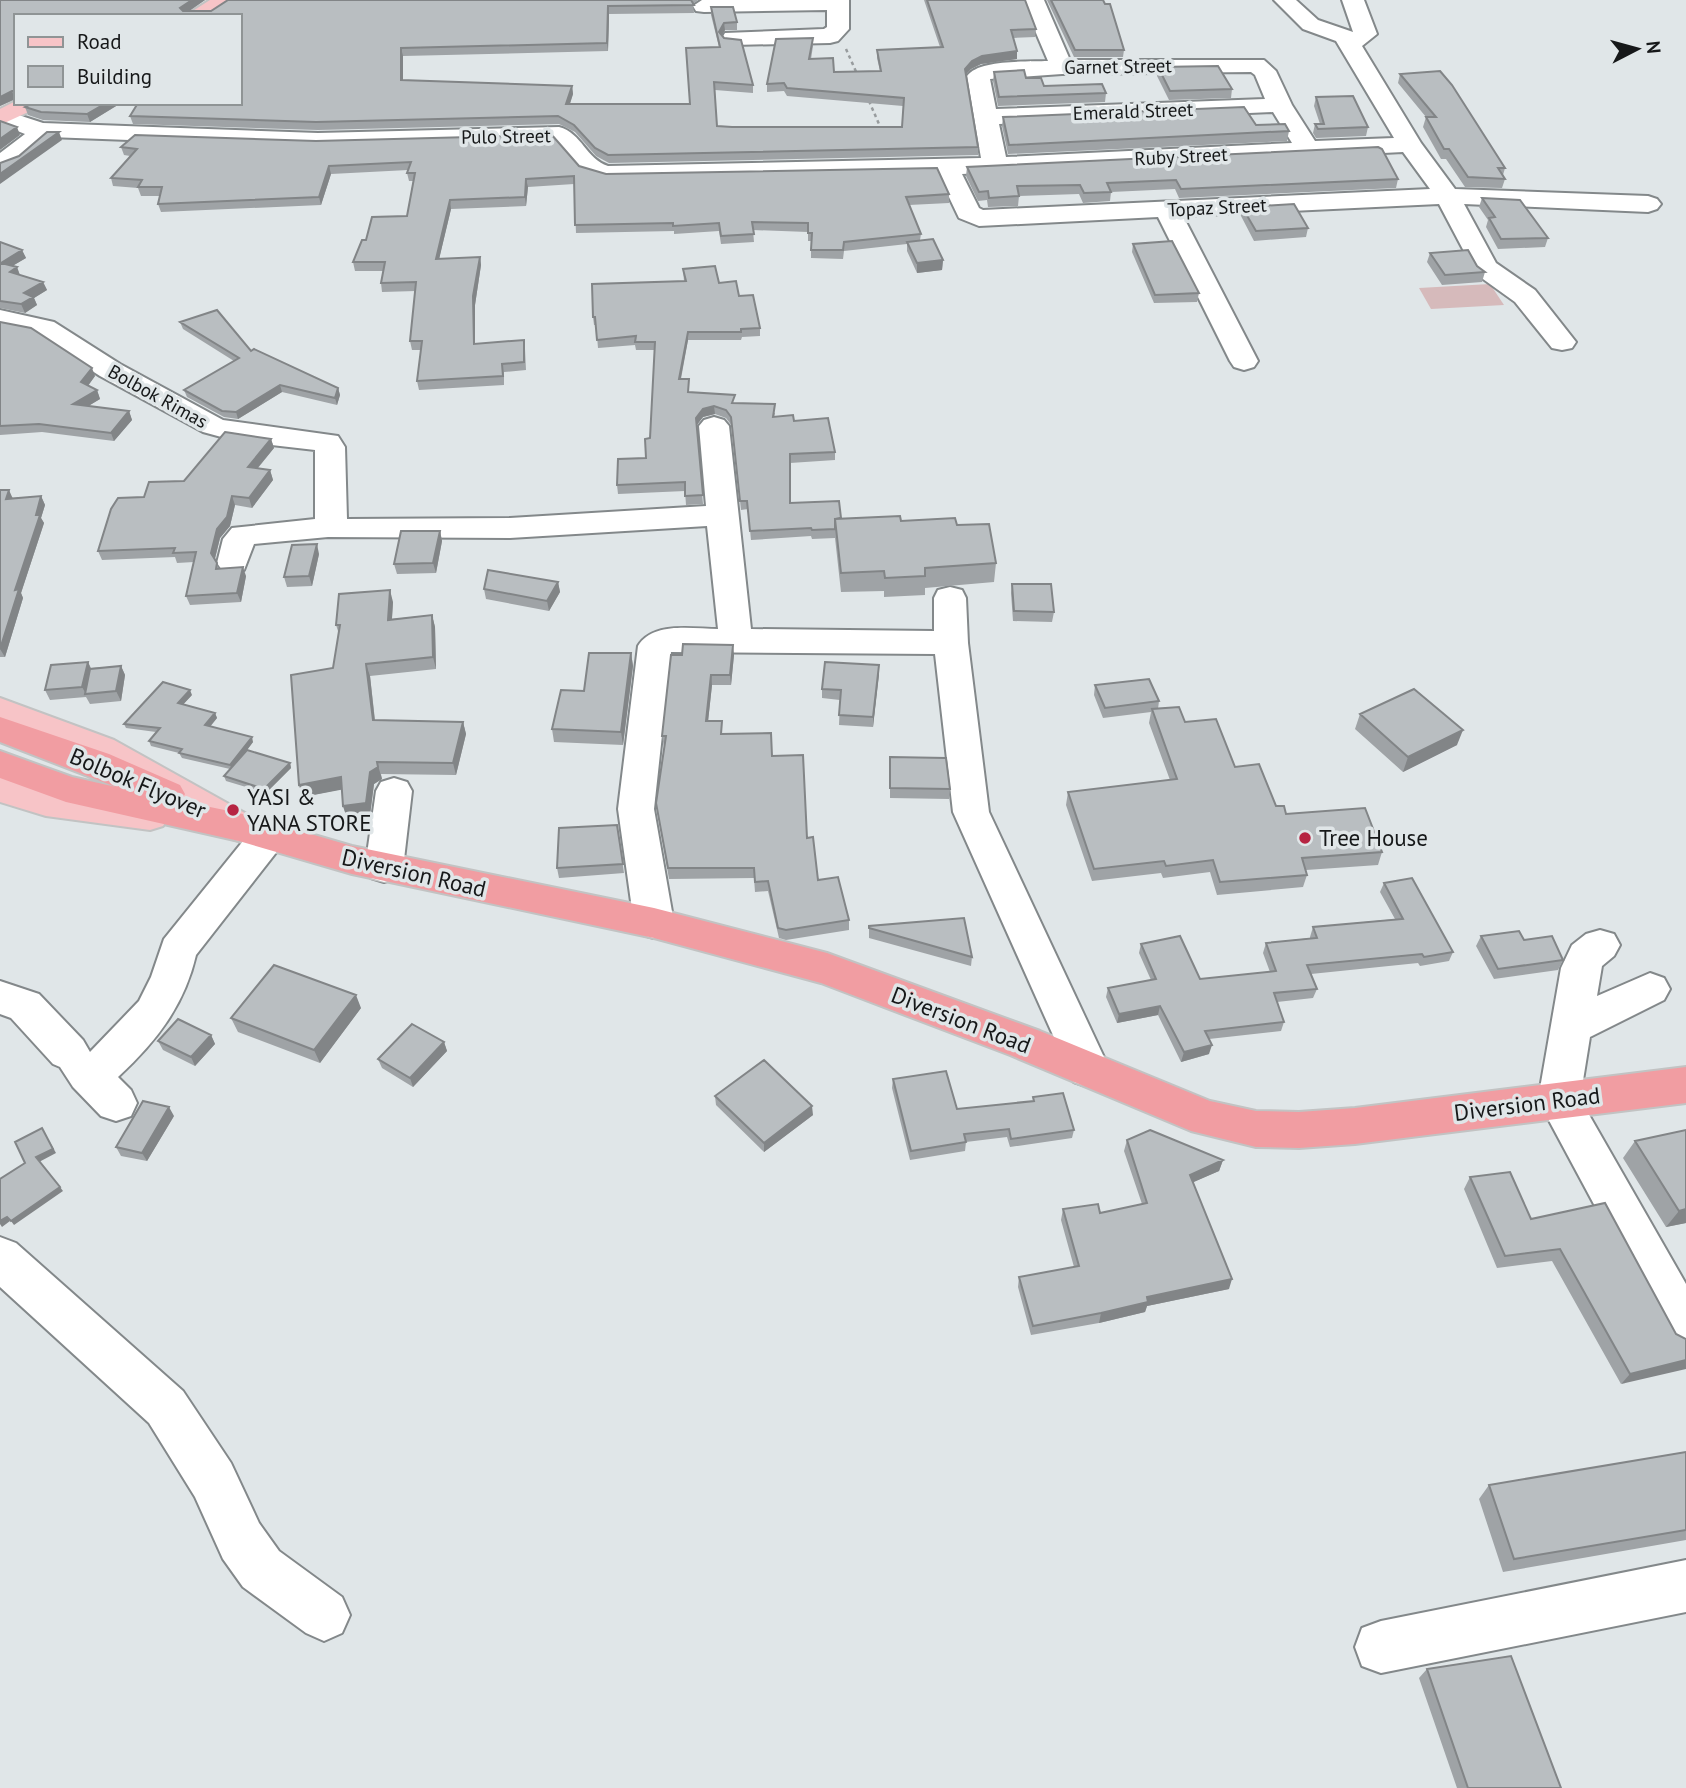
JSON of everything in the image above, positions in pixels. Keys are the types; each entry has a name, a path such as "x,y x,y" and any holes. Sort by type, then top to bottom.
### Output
{"highway":[{"name":"Bolbok Flyover","path":"0,729 96,762 254,831"},
{"name":"Bolbok Flyover","path":"0,764 66,789 254,831"},
{"name":"Diversion Road","path":"254,831 384,868 654,923 827,969 1090,1070 1206,1118 1256,1129 1299,1130 1355,1126 1559,1100 1682,1091"}],"main road":[{"path":"201,14 226,0"},
{"path":"1,117 25,105"},
{"name":"Diversion Road","path":"0,710 102,749 254,831"},
{"name":"Diversion Road","path":"0,788 46,803 254,831"}],"street":[{"path":"1033,0 1062,67"},
{"path":"1285,0 1305,21 1322,33 1347,40 1366,34 1353,0"},
{"path":"704,6 818,5 837,1 837,28 830,36 802,38 771,49 733,38"},
{"path":"1347,40 1410,145 1447,197 1485,268 1525,296 1562,341"},
{"name":"Garnet Street","path":"985,117 977,79 981,74 989,71 1062,67 1247,63 1265,71 1280,105"},
{"path":"1280,105 1310,151"},
{"name":"Emerald Street","path":"985,117 1280,105"},
{"path":"194,137 207,119 222,113"},
{"name":"Pulo Street","path":"1,117 43,131 194,137 318,140 559,134 566,138 587,167 593,171 608,173 995,165"},
{"path":"985,117 995,165"},
{"path":"0,164 27,146 43,131"},
{"name":"Ruby Street","path":"995,165 1410,145"},
{"name":"Topaz Street","path":"947,167 968,213 979,218 1447,197 1648,204"},
{"path":"1167,209 1244,361"},
{"name":"Bolbok Rimas","path":"0,318 44,328 110,370 213,426 236,432 327,442 330,447 332,527"},
{"path":"714,425 736,640"},
{"path":"233,563 239,539 243,535 332,527 338,530 510,528 722,516"},
{"path":"950,598 951,643 971,812 1090,1070"},
{"path":"654,923 636,809 655,646 662,641 736,640 951,643"},
{"path":"384,868 394,791"},
{"path":"0,997 25,1006 88,1074 105,1064 153,1013 171,977 178,950 254,831"},
{"path":"1600,946 1586,956 1581,968 1559,1100 1686,1329"},
{"path":"1571,1027 1650,989"},
{"path":"0,1258 166,1407 214,1480 241,1541 261,1569 324,1615"},
{"path":"1381,1647 1686,1586"}],"path":[{"path":"837,28 859,79"},
{"path":"865,91 886,141"}],"shaded area":[{"path":"1490,284 1504,305 1431,309 1419,288"}],"building":[{"path":"0,0 192,0 180,8 183,11 211,11 228,0 691,0 694,5 608,6 607,43 401,48 401,80 572,86 566,104 690,104 686,48 720,47 711,7 733,7 737,22 724,23 719,32 724,38 741,40 753,85 714,82 717,126 732,127 902,127 904,98 787,88 784,83 767,84 776,39 813,38 809,59 833,58 834,72 881,71 877,50 943,47 927,0 1025,0 1036,29 1011,30 1017,51 982,56 972,61 965,69 978,147 608,155 595,148 574,125 558,116 316,122 130,116 137,105 242,105 242,14 14,14 14,91 0,97"},
{"path":"1051,0 1103,0 1105,4 1110,4 1124,50 1075,50"},
{"path":"1218,66 1232,89 1170,91 1158,67"},
{"path":"1024,70 1026,78 1041,78 1044,86 1102,84 1106,93 999,97 994,72"},
{"path":"1440,71 1452,85 1505,168 1498,168 1505,179 1468,177 1449,149 1444,149 1426,117 1436,117 1400,74"},
{"path":"1353,96 1368,127 1318,129 1315,124 1324,124 1316,97"},
{"path":"103,105 87,114 41,112 25,107"},
{"path":"1244,107 1256,125 1285,124 1289,131 1009,145 1003,117"},
{"path":"0,121 17,127 0,139"},
{"path":"47,132 59,132 0,174 0,163 19,156"},
{"path":"135,135 316,141 552,135 579,166 606,174 937,168 949,194 906,197 921,234 844,242 843,250 811,250 812,233 808,233 808,223 752,222 754,234 721,236 719,223 673,226 673,223 575,225 574,176 526,179 525,197 450,200 436,259 480,257 473,296 474,344 524,340 524,362 502,364 503,376 417,381 422,341 410,341 416,282 381,283 385,262 353,262 362,240 366,240 372,217 407,216 415,173 407,173 411,162 329,166 319,197 158,204 162,187 138,187 142,180 111,178 137,149 121,147"},
{"path":"1378,147 1382,149 1398,179 1181,189 1176,180 1107,183 1111,192 1084,193 1080,185 1017,186 1019,196 989,198 988,191 979,192 967,167"},
{"path":"1482,198 1520,200 1548,238 1501,239 1489,218 1495,217"},
{"path":"1294,204 1308,228 1256,231 1242,207"},
{"path":"933,239 943,260 917,263 907,242"},
{"path":"1172,241 1199,293 1155,295 1133,244"},
{"path":"0,242 22,250 1,263 17,267 10,272 43,282 24,293 33,297 21,304 0,301"},
{"path":"1468,250 1477,266 1485,272 1445,275 1430,253"},
{"path":"715,266 719,283 736,281 739,296 753,295 760,328 741,329 741,332 688,332 679,379 689,379 688,392 735,395 732,403 775,404 773,417 793,415 794,421 828,418 835,452 790,454 790,503 839,501 841,518 835,519 835,529 750,531 747,501 740,501 731,417 726,410 714,406 703,409 696,418 703,495 685,496 685,482 617,485 618,459 646,458 645,439 650,438 655,342 635,342 636,336 597,340 592,284 686,281 683,269"},
{"path":"217,310 251,351 254,349 338,388 335,398 280,385 236,412 222,411 184,390 239,358 180,322"},
{"path":"0,322 31,328 92,368 81,382 97,390 73,404 129,411 111,433 39,424 0,426"},
{"path":"225,432 271,439 248,467 270,470 249,498 232,496 227,517 217,529 211,553 217,563 216,569 243,567 237,593 186,596 196,552 173,553 175,548 98,551 111,509 118,498 144,497 149,482 184,481"},
{"path":"0,490 9,490 6,499 41,496 36,515 40,515 15,590 19,589 0,649"},
{"path":"900,516 901,521 955,518 957,525 989,524 996,563 925,568 925,576 885,578 884,571 841,573 835,519"},
{"path":"401,531 440,531 433,563 394,564"},
{"path":"317,544 309,576 284,577 292,545"},
{"path":"488,570 558,582 547,601 484,589"},
{"path":"1012,584 1051,584 1054,612 1014,611"},
{"path":"390,590 388,620 432,615 433,657 366,664 373,720 463,722 453,763 377,762 378,767 370,772 366,803 343,806 341,777 299,785 291,675 333,668 340,625 336,625 339,594"},
{"path":"683,644 733,645 730,675 711,675 706,721 722,721 721,734 771,733 772,756 803,755 807,838 813,837 818,880 838,877 849,920 786,930 778,928 768,881 755,882 754,868 668,868 656,803 666,736 662,736 671,655 682,655"},
{"path":"589,653 631,653 621,732 552,729 561,690 584,691"},
{"path":"88,662 82,687 45,690 51,665"},
{"path":"825,662 879,665 873,717 839,715 841,690 822,689"},
{"path":"121,666 116,691 85,694 90,669"},
{"path":"1149,679 1159,701 1105,708 1095,685"},
{"path":"163,682 190,690 178,703 215,713 205,725 252,737 230,765 179,753 182,749 149,741 160,728 124,724"},
{"path":"1414,689 1463,730 1408,757 1360,714"},
{"path":"1179,707 1185,722 1216,719 1235,767 1259,764 1276,806 1284,806 1286,814 1365,808 1382,852 1302,858 1307,875 1220,882 1213,860 1166,866 1164,861 1094,869 1068,792 1177,779 1152,709"},
{"path":"247,750 290,763 264,789 224,776"},
{"path":"890,757 946,758 950,789 890,788"},
{"path":"617,825 623,864 557,868 559,828"},
{"path":"1412,878 1453,952 1424,957 1422,954 1307,965 1317,989 1274,993 1284,1022 1205,1031 1212,1045 1184,1052 1160,1006 1119,1014 1108,988 1156,979 1141,944 1180,936 1200,979 1276,971 1266,943 1317,938 1313,927 1403,919 1384,883"},
{"path":"964,918 972,957 869,928 869,926"},
{"path":"1519,931 1524,940 1552,936 1563,960 1498,969 1481,936"},
{"path":"274,965 356,995 314,1050 231,1018"},
{"path":"178,1019 211,1035 191,1057 158,1041"},
{"path":"412,1024 444,1042 410,1078 378,1059"},
{"path":"764,1060 812,1106 764,1143 715,1096"},
{"path":"946,1071 957,1109 1034,1101 1033,1097 1063,1093 1074,1130 1011,1139 1009,1129 964,1134 966,1142 911,1151 893,1079"},
{"path":"143,1101 169,1107 142,1153 116,1147"},
{"path":"42,1128 53,1149 36,1157 60,1187 11,1221 7,1217 0,1221 0,1179 25,1163 15,1142"},
{"path":"1150,1130 1223,1160 1190,1175 1232,1279 1147,1297 1148,1302 1033,1326 1019,1277 1079,1266 1063,1209 1098,1204 1100,1213 1147,1203 1127,1140"},
{"path":"1686,1130 1686,1209 1679,1211 1635,1141"},
{"path":"1510,1172 1531,1219 1605,1203 1676,1334 1686,1339 1686,1360 1630,1374 1560,1249 1505,1256 1470,1177"},
{"path":"1686,1452 1686,1530 1514,1559 1489,1485"},
{"path":"1511,1656 1561,1788 1468,1788 1427,1669"}],"place":[{"name":"YASI & YANA STORE","path":"233,810"},
{"name":"Tree House","path":"1305,838"}]}
